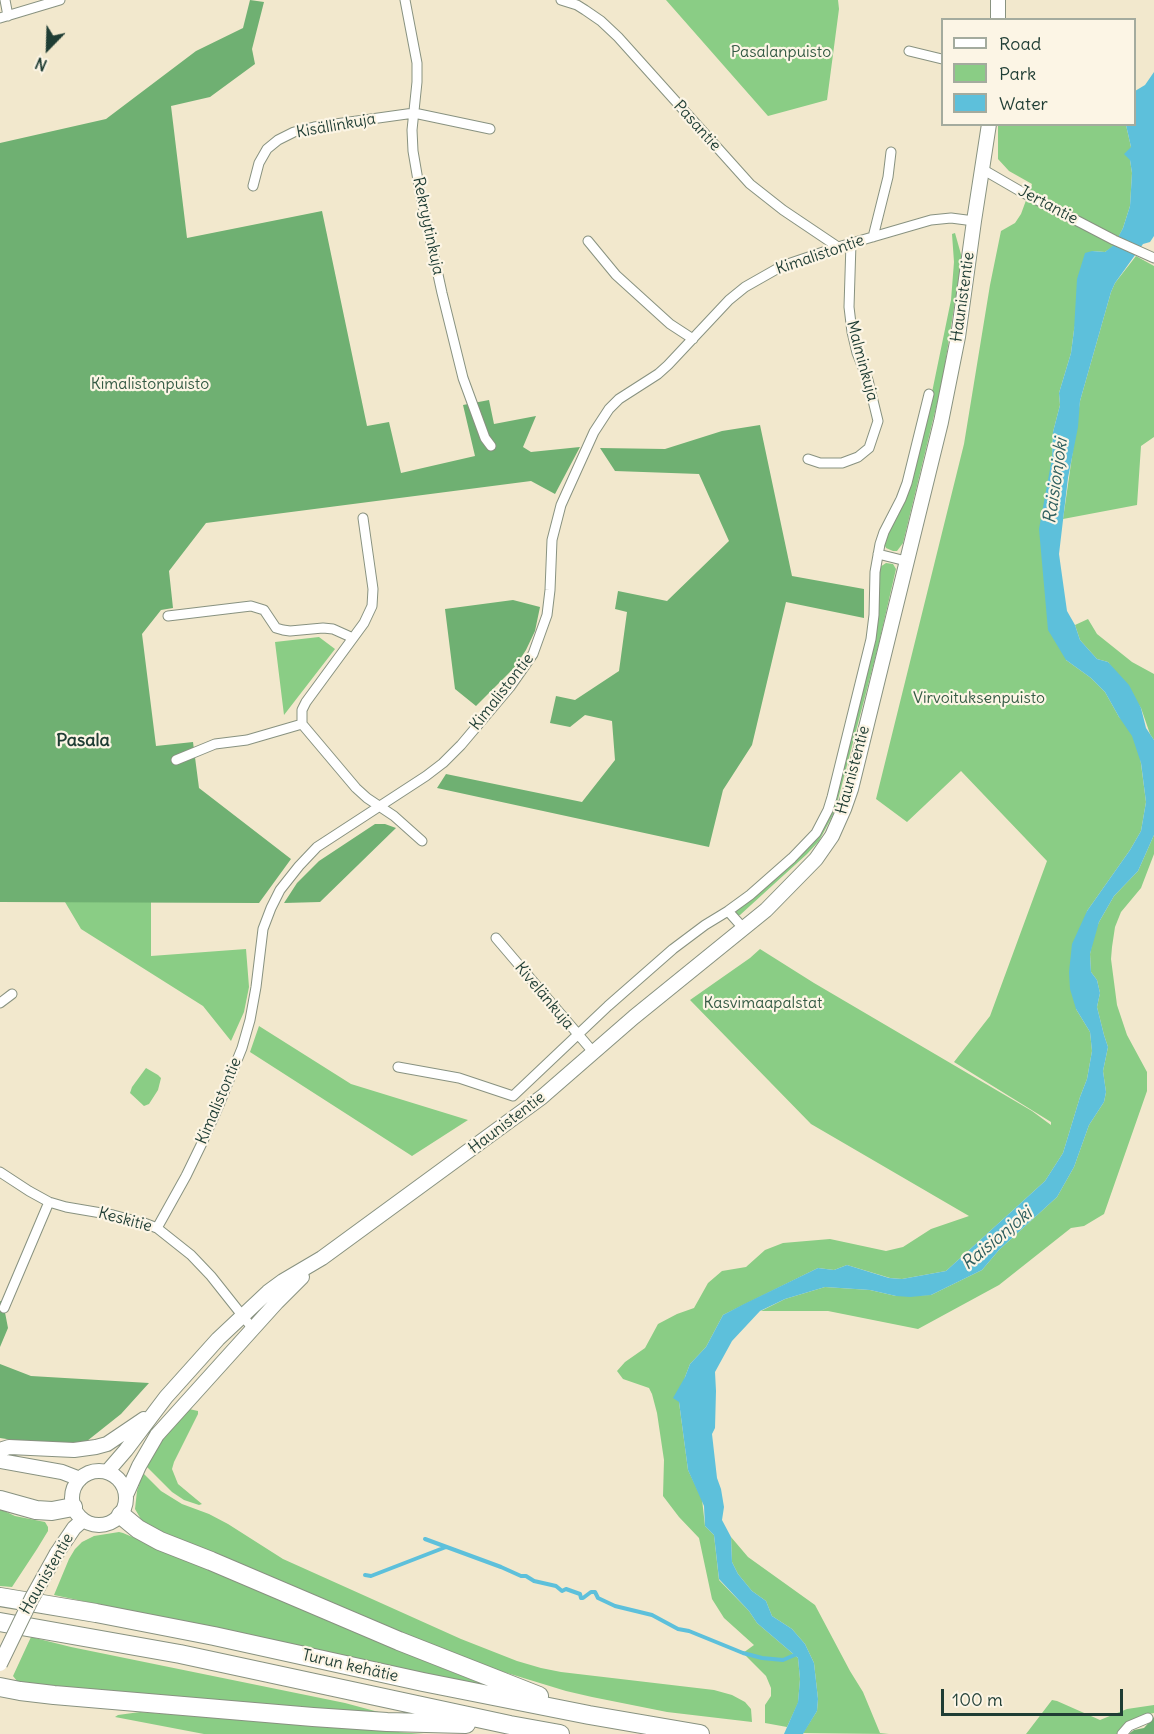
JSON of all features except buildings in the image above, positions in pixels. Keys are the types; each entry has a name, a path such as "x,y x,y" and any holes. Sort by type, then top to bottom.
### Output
{"highway":[{"path":"0,1500 36,1510 78,1513"},
{"path":"121,1515 138,1529 160,1541 493,1679 589,1715"},
{"name":"Turun kehätie","path":"0,1597 96,1612 423,1682 589,1715 700,1734"},
{"name":"Turun kehätie","path":"0,1622 180,1654 560,1734"},
{"path":"0,1687 54,1695 313,1717 387,1722 510,1725"}],"street":[{"path":"5,0 4,17 60,0"},
{"name":"Rekryytinkuja","path":"405,0 417,63 413,151 420,192 442,293 467,389 485,438 491,446"},
{"name":"Pasantie","path":"561,0 577,5 609,29 725,158 766,199 838,247"},
{"path":"998,0 998,18"},
{"path":"909,51 941,59"},
{"path":"414,112 490,129"},
{"name":"Kisällinkuja","path":"253,186 259,163 267,150 278,140 294,132 414,112"},
{"name":"Haunistentie","path":"107,1472 153,1413 218,1339 243,1316 283,1281 322,1258 542,1097 644,1009 783,895 816,860 836,830 850,789 950,379 989,126"},
{"path":"873,237 888,177 891,152"},
{"name":"Jertantie","path":"982,169 1114,240 1154,258"},
{"name":"Kimalistontie","path":"157,1228 219,1106 242,1048 256,987 263,929 280,890 298,866 317,847 426,776 452,754 510,687 533,654 547,615 552,540 556,521 572,479 603,417 619,399 658,374 679,356 729,300 745,287 782,266 931,220 944,218 974,221"},
{"path":"588,241 616,275 670,324 693,339"},
{"name":"Malminkuja","path":"808,459 820,464 842,463 858,457 869,448 878,421 868,380 857,353 852,332 849,307 851,243"},
{"name":"Haunistentie","path":"398,1066 459,1078 513,1096 608,1005 673,949 750,895 816,833 828,810 871,639 878,554 884,532 907,483 929,394"},
{"path":"363,518 374,597 369,615 306,702 302,710 302,724 356,788 394,816 422,841"},
{"path":"878,554 906,561"},
{"path":"168,616 251,606 264,610 276,628 290,631 323,627 353,638"},
{"path":"176,760 215,744 247,740 302,724"},
{"path":"728,911 744,929"},
{"name":"Kivelänkuja","path":"496,938 594,1053"},
{"path":"0,1003 12,994"},
{"name":"Keskitie","path":"0,1172 49,1202 113,1215 157,1228 192,1255 253,1329"},
{"path":"4,1308 49,1202"},
{"name":"Haunistentie","path":"127,1493 139,1466 157,1436 290,1287 322,1258"},
{"path":"0,1450 9,1448 74,1450 96,1447 107,1444 153,1413"},
{"path":"0,1461 62,1472 80,1479"},
{"path":"97,1471 113,1474 120,1480 127,1493 126,1504 121,1515 110,1524 101,1526 91,1525 78,1513 72,1498 73,1490 80,1479 89,1472 97,1471"},
{"name":"Haunistentie","path":"0,1664 32,1598 74,1528 78,1513"},
{"path":"1122,1734 1135,1722 1148,1718"}],"green space":[{"name":"Kimalistonpuisto","path":"250,0 264,2 252,49 255,64 210,97 171,106 187,238 322,211 367,426 389,422 401,473 475,456 463,405 489,400 494,424 536,416 523,447 531,452 580,447 555,494 531,481 206,523 169,571 173,608 161,610 142,634 156,746 193,742 199,788 291,859 259,903 0,902 0,143 106,119 196,51 243,28"},
{"name":"Pasalanpuisto","path":"666,0 838,0 839,9 827,100 768,116"},
{"path":"998,126 1126,126 1131,147 1130,206 1114,246 1105,252 1092,251 1071,353 1059,393 1060,405 1053,432 1052,458 1066,660 1091,678 1105,692 1119,717 1137,733 1146,802 1141,831 1087,911 1076,1009 1090,1032 1092,1051 1087,1079 1063,1153 1045,1181 946,1271 902,1279 890,1278 847,1265 834,1270 818,1268 723,1315 706,1347 690,1364 679,1402 688,1470 702,1499 705,1526 714,1535 719,1580 749,1611 757,1623 798,1658 800,1679 798,1703 787,1727 765,1723 765,1705 771,1696 771,1688 766,1676 743,1653 754,1645 724,1618 712,1599 699,1538 663,1496 664,1460 652,1394 649,1388 623,1379 617,1371 625,1362 645,1348 658,1324 694,1308 708,1283 722,1271 746,1267 765,1250 783,1243 830,1239 886,1251 903,1247 931,1229 969,1216 811,1124 690,1000 760,949 1032,1111 1051,1125 1051,1122 954,1062 990,1016 1047,861 961,771 907,822 876,799 964,444 1001,231 1015,223 1021,214 1032,184 1009,171 998,159"},
{"path":"955,233 962,258 942,383 903,543 897,551 893,551 886,548 884,540 905,501 923,436 951,300 954,262 952,234"},
{"path":"1136,256 1154,266 1154,437 1141,446 1137,505 1063,519 1080,401 1111,292 1115,283"},
{"path":"760,425 792,576 864,589 864,618 786,602 752,745 723,790 709,847 437,788 446,774 582,802 615,760 612,721 585,715 570,727 550,723 556,696 575,700 619,671 627,612 615,609 618,591 667,601 729,541 699,474 615,471 600,448 665,449 722,431"},
{"path":"886,563 893,564 896,569 835,811 819,841 807,854 740,915 735,916 734,911 816,838 873,645 880,567"},
{"path":"513,600 540,607 535,631 514,668 476,706 455,689 445,609"},
{"path":"1088,619 1097,634 1132,662 1154,674 1154,740 1141,708 1108,662 1097,659 1080,640 1075,625"},
{"path":"319,637 335,649 284,715 275,642"},
{"path":"375,824 385,824 396,828 320,902 284,903 297,883 319,861"},
{"path":"1154,835 1154,854 1141,888 1121,912 1115,927 1112,947 1111,959 1117,1005 1127,1035 1147,1072 1147,1091 1104,1214 1084,1226 1071,1228 999,1285 918,1329 828,1311 761,1311 785,1299 825,1287 870,1290 896,1296 931,1295 982,1270 999,1250 1057,1197 1074,1167 1089,1125 1104,1102 1106,1092 1103,1071 1108,1047 1097,1007 1100,993 1097,980 1091,972 1090,954 1094,934 1114,896 1138,871"},
{"path":"65,902 151,902 151,956 246,949 249,987 244,1012 231,1041 203,1006 81,929"},
{"path":"259,1026 351,1084 468,1120 412,1156 250,1052"},
{"path":"146,1068 161,1078 158,1090 149,1104 144,1106 130,1093"},
{"path":"0,1301 3,1302 8,1328 0,1347"},
{"path":"0,1364 31,1376 149,1383 121,1414 87,1441 72,1445 39,1444 0,1438"},
{"path":"189,1409 198,1411 198,1414 172,1469 178,1484 202,1504 199,1505 184,1500 172,1492 146,1466 150,1453"},
{"path":"143,1473 161,1491 182,1504 228,1524 283,1559 461,1639 541,1668 714,1690 732,1695 745,1702 751,1709 752,1722 667,1712 592,1697 471,1662 156,1531 142,1521 135,1509 137,1491"},
{"path":"0,1509 15,1516 45,1522 48,1527 48,1531 12,1587 0,1586"},
{"path":"119,1532 490,1687 229,1630 54,1595 69,1559 82,1542 94,1536"},
{"path":"731,1537 748,1557 815,1605 863,1692 880,1733 889,1734 803,1733 817,1711 814,1663 805,1644 792,1629 772,1616 766,1601 752,1591 738,1574 732,1562"},
{"path":"31,1637 345,1703 386,1714 57,1688 22,1683 13,1676"},
{"path":"1052,1700 1100,1720 1127,1709 1154,1705 1154,1713 1124,1724 1117,1734 1026,1734"},
{"path":"140,1712 424,1734 204,1734 115,1717"},
{"path":"1154,1717 1154,1734 1129,1734 1134,1730 1144,1728"}],"water":[{"name":"Raisionjoki","path":"1154,72 1154,236 1150,242 1143,244 1111,292 1080,401 1059,554 1067,611 1080,640 1097,659 1108,662 1129,685 1141,708 1146,728 1154,740 1154,835 1138,871 1114,896 1099,922 1090,954 1091,972 1097,980 1100,993 1097,1007 1108,1047 1103,1071 1106,1092 1104,1102 1089,1125 1074,1167 1057,1197 999,1250 982,1270 931,1295 896,1296 870,1290 825,1287 785,1299 760,1311 732,1341 715,1372 715,1428 712,1434 717,1478 724,1507 722,1520 731,1537 732,1562 738,1574 752,1591 766,1601 772,1616 792,1629 805,1644 814,1663 817,1711 803,1734 784,1734 798,1702 800,1679 798,1658 757,1623 719,1579 714,1535 705,1526 704,1506 688,1470 679,1402 673,1398 690,1364 706,1347 723,1315 818,1268 834,1270 847,1265 889,1278 902,1279 946,1271 1045,1181 1063,1153 1087,1079 1092,1051 1090,1032 1076,1009 1070,989 1072,944 1087,911 1141,831 1146,802 1141,763 1132,736 1105,692 1091,678 1066,660 1048,630 1039,529 1052,458 1053,432 1060,405 1059,393 1071,353 1077,279 1085,253 1105,252 1114,245 1123,228 1130,206 1132,173 1130,160 1124,154 1131,147 1126,126 1136,126 1136,90 1145,85"}],"waterway":[{"path":"425,1539 534,1581 556,1586 562,1591 566,1589 580,1594 581,1598 595,1592 598,1598 615,1606 652,1615 678,1629 689,1631 743,1653 783,1660 797,1654"},
{"path":"365,1575 371,1576 446,1547"}],"district":[{"name":"Pasala","path":"83,741"}],"park label":[{"name":"Virvoituksenpuisto","path":"979,698"},
{"name":"Kasvimaapalstat","path":"763,1003"}]}
